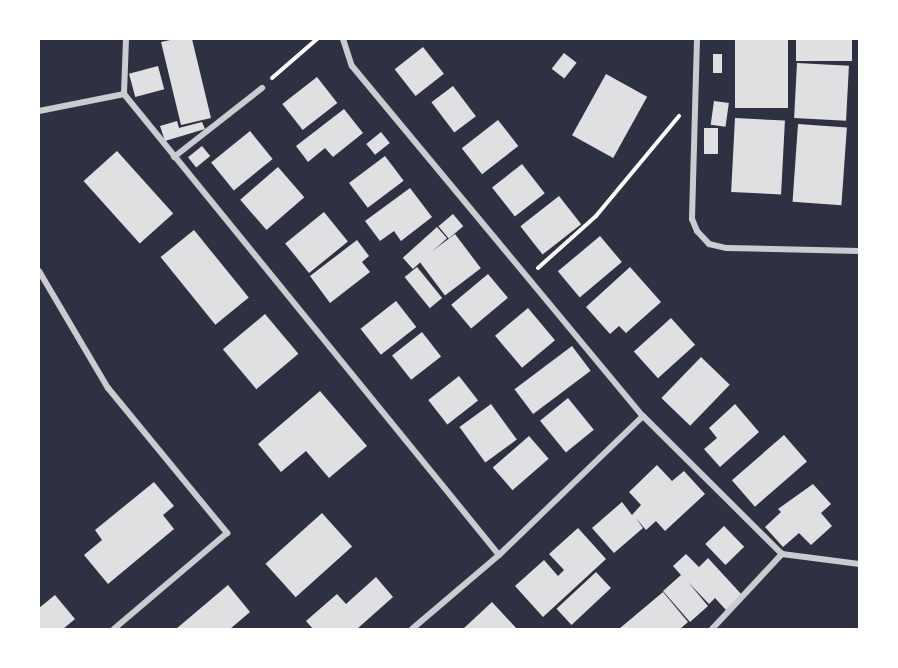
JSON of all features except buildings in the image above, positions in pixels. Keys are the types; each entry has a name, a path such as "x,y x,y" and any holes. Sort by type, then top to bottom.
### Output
{"street":[{"path":"126,39 124,94 499,555"},
{"path":"343,39 352,66 643,416 782,554 859,564"},
{"path":"697,39 692,219 709,244 738,249 859,251"},
{"path":"174,157 263,87"},
{"path":"39,111 124,94"},
{"path":"39,271 108,388 227,533 114,629"},
{"path":"412,629 499,555 643,416"},
{"path":"712,629 782,554"}],"path":[{"path":"263,87 317,39"},
{"path":"526,278 596,216 694,98"}]}
